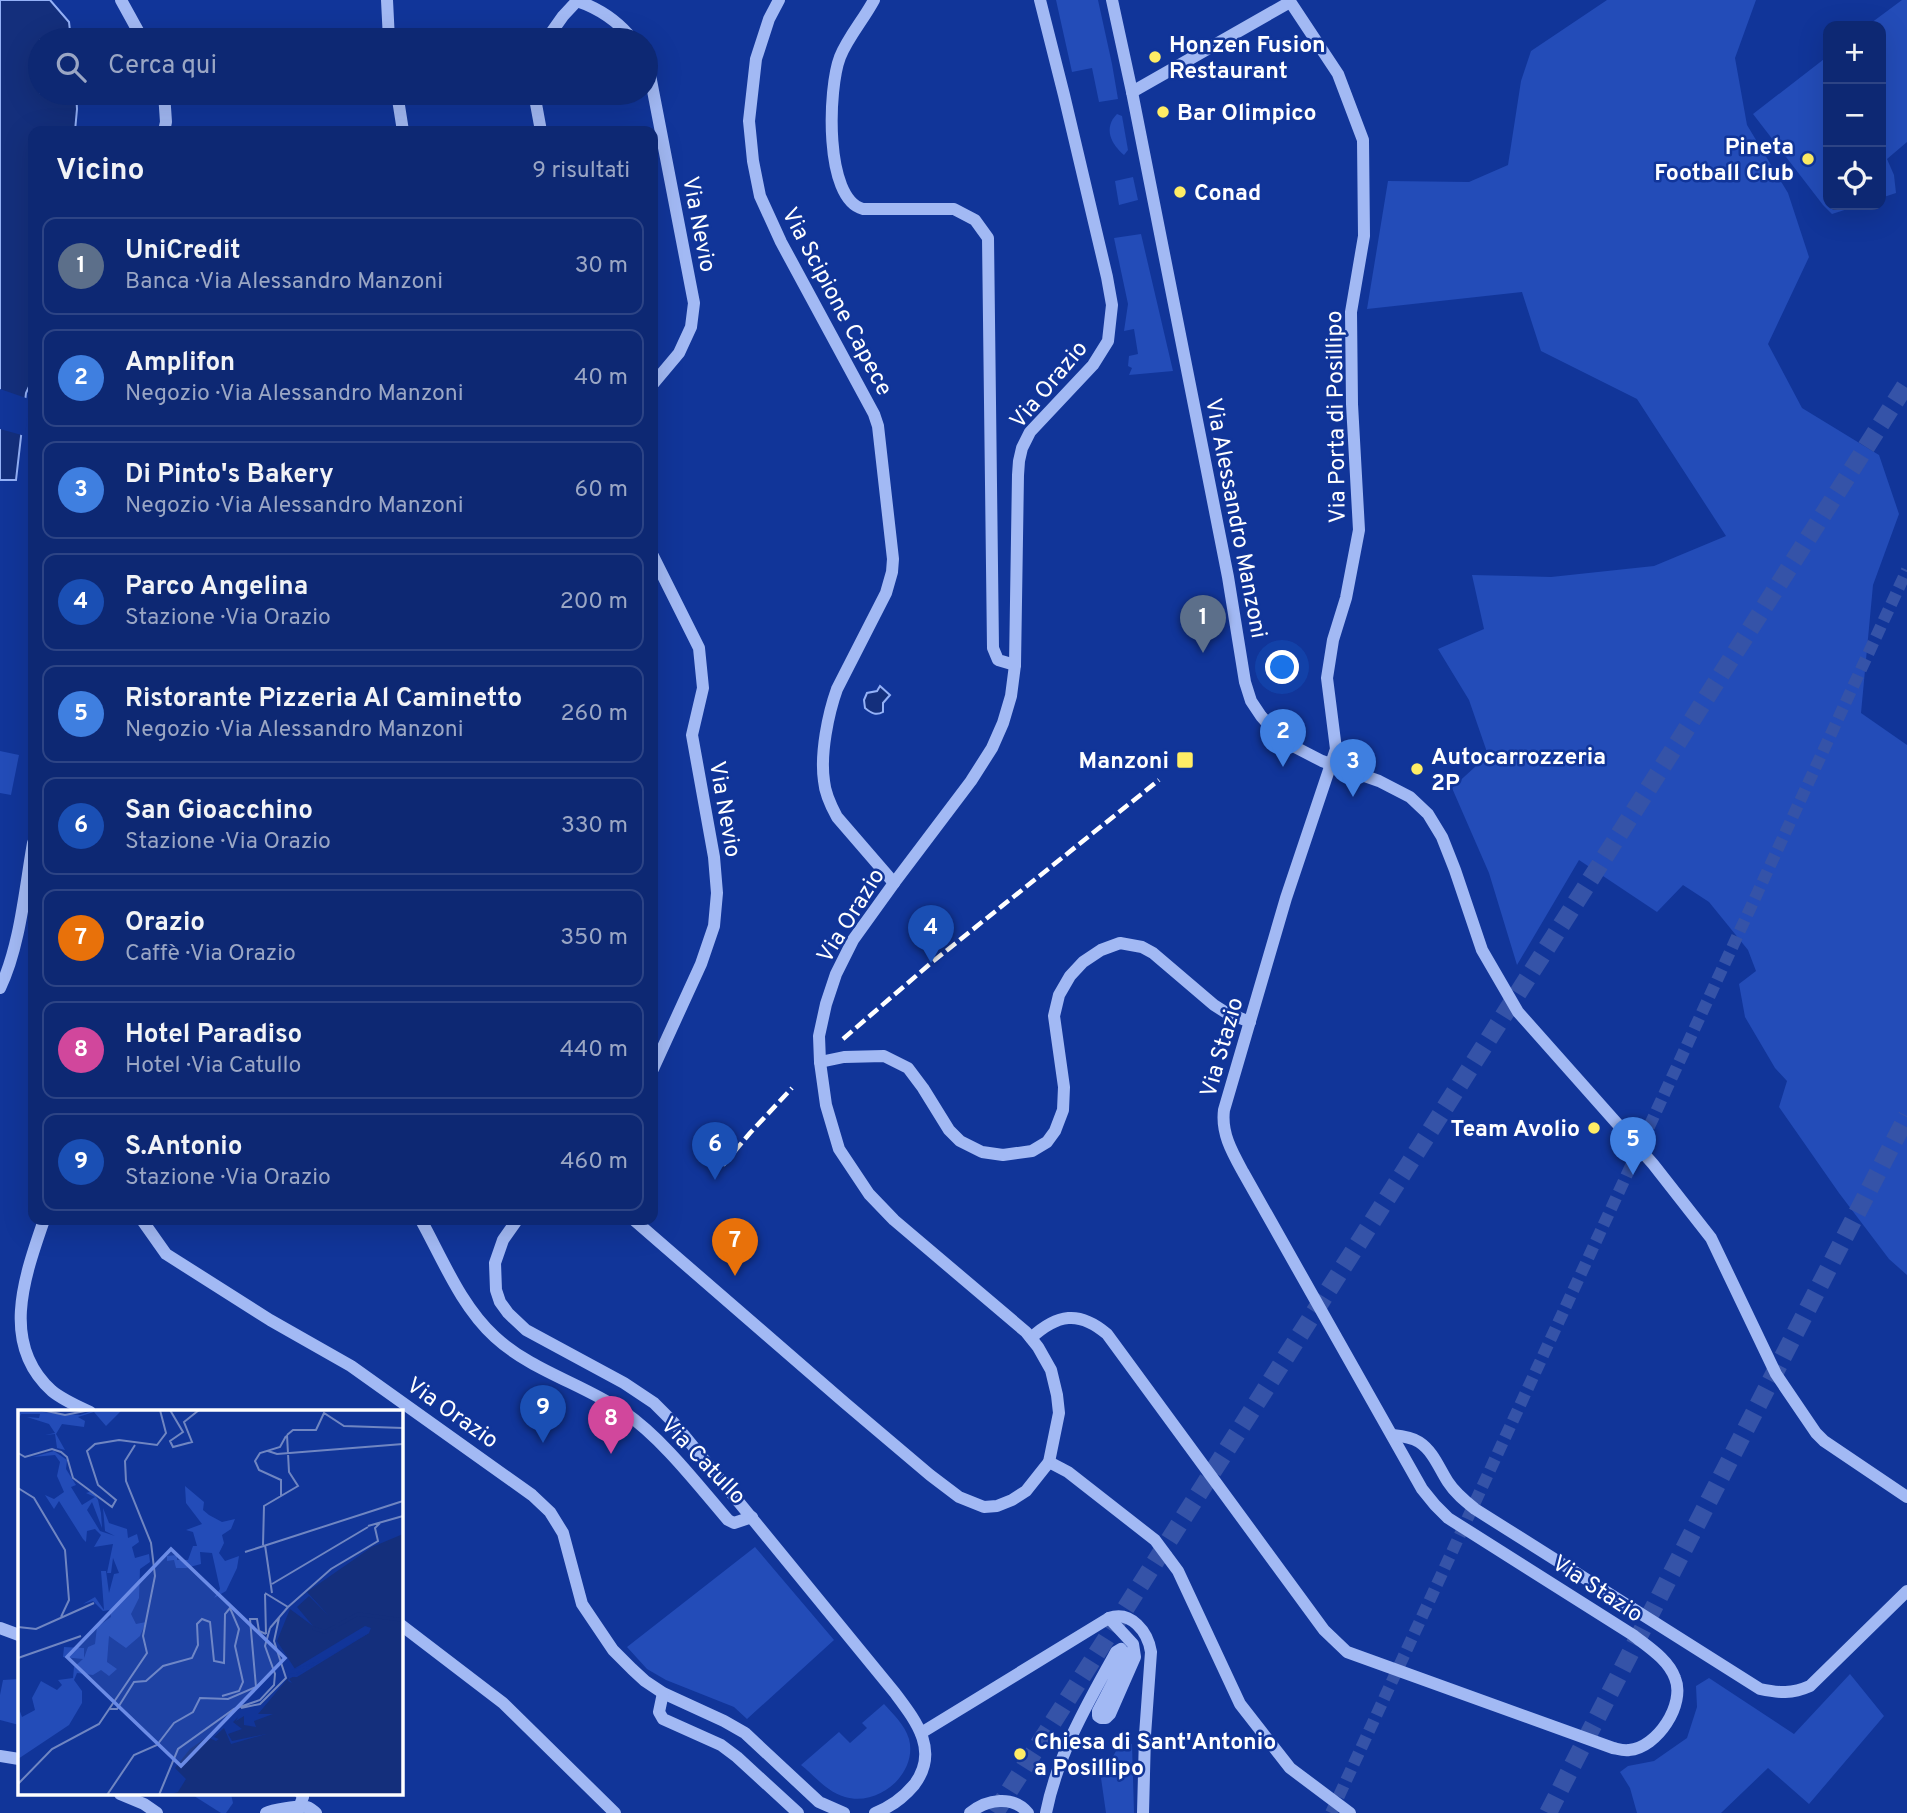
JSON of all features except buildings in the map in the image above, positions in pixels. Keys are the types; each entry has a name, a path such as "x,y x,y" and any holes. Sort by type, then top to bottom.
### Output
{"street":[{"path":"121,0 136,28"},
{"path":"387,0 388,28"},
{"name":"Via Scipione Capece","path":"779,0 769,19 756,60 749,121 753,162 760,196 781,242 874,414 878,426 892,559 892,572 886,593 832,703 825,748 824,780 831,805 838,817 894,883"},
{"path":"874,0 840,57 831,116 832,152 847,200 854,207 954,209 975,220 988,239 993,648 998,660 1015,665"},
{"name":"Via Orazio","path":"640,1225 845,1403 959,1497 984,1507 997,1506 1026,1491 1049,1462 1059,1413 1058,1395 1051,1370 1031,1338 894,1220 869,1194 839,1149 826,1105 819,1036 836,974 853,940 971,781 992,748 1003,723 1011,696 1015,665 1018,475 1022,448 1030,432 1101,353 1108,341 1112,305 1107,277 1040,0"},
{"name":"Via Alessandro Manzoni","path":"1112,0 1228,577 1245,682 1251,701 1276,733 1291,745 1379,781 1410,797 1428,814 1442,836 1482,950 1518,1012 1653,1164 1711,1238 1776,1374 1816,1433 1833,1448 1907,1497"},
{"path":"554,28 577,1 601,11 623,28"},
{"path":"1132,92 1290,1"},
{"name":"Via Porta di Posillipo","path":"1290,1 1338,74 1363,140 1364,236 1351,313 1352,404 1359,530 1346,598 1333,640 1327,678 1336,749 1331,763"},
{"path":"165,105 165,126"},
{"path":"399,105 403,126"},
{"path":"536,105 540,126"},
{"name":"Via Nevio","path":"656,105 694,303 691,327 679,353 658,378"},
{"name":"Via Nevio","path":"658,566 699,648 703,688 692,735 714,858 717,893 715,926 701,964 658,1058"},
{"name":"Via Stazio","path":"1031,1338 1049,1323 1073,1317 1087,1320 1107,1334 1324,1630 1347,1652 1613,1748 1629,1750 1642,1746 1656,1736 1668,1722 1677,1691 1676,1679 1666,1663 1633,1635 1448,1518 1434,1505 1422,1489 1229,1145 1223,1125 1224,1110 1286,898 1331,763"},
{"path":"2,983 14,947 28,870"},
{"path":"820,1062 844,1057 884,1056 908,1068 949,1130 960,1141 982,1152 1003,1155 1032,1151 1047,1142 1055,1130 1063,1110 1065,1087 1054,1016 1059,995 1070,976 1083,962 1101,950 1120,943 1142,947 1225,1012 1250,1022"},
{"path":"42,1225 17,1304 19,1345 37,1376 51,1391 86,1410"},
{"name":"Via Orazio","path":"146,1225 166,1254 270,1320 351,1366 541,1503 563,1533 582,1604 591,1620 622,1659 645,1681 663,1693 745,1733 819,1802 845,1813"},
{"name":"Via Catullo","path":"424,1225 470,1309 495,1337 513,1353 623,1411 638,1422 664,1447 728,1520 734,1523 752,1517"},
{"path":"514,1225 503,1240 495,1263 496,1290 508,1313 527,1330 624,1383 654,1403 674,1423 752,1517 912,1716 921,1733 926,1754 922,1773 901,1798 875,1813"},
{"path":"1392,1435 1415,1439 1422,1444 1432,1454 1449,1483 1475,1510 1760,1689 1784,1693 1797,1692 1810,1686 1907,1591"},
{"path":"1049,1462 1068,1472 1154,1540 1178,1571 1240,1704 1290,1768 1350,1813"},
{"path":"921,1733 1109,1618 1116,1615 1126,1617 1137,1624 1149,1641 1151,1664 1145,1735 1143,1813"},
{"path":"1046,1813 1052,1790 1083,1711 1116,1652 1121,1649 1125,1654 1124,1661 1098,1711 1101,1718 1110,1714 1135,1657 1133,1644 1109,1618"},
{"path":"402,1626 503,1703 615,1813"},
{"path":"0,1628 18,1635"},
{"path":"663,1693 659,1712 663,1719 721,1745 798,1813"},
{"path":"0,1756 18,1759"},
{"path":"125,1796 157,1813"},
{"path":"970,1813 985,1803 1004,1800 1027,1811"},
{"path":"266,1813 280,1808 298,1811 307,1807 316,1813"}],"shaded area":[{"path":"0,0 50,0 69,22 70,28 28,28 28,105 77,105 75,126 28,126 28,389 16,480 0,480"},
{"path":"1056,0 1098,0 1118,99 1099,102 1092,68 1072,72"},
{"path":"1607,0 1756,0 1735,58 1747,125 1788,193 1809,257 1768,344 1802,408 1879,455 1899,514 1873,585 1861,713 1907,745 1907,1275 1889,1259 1779,1107 1787,1081 1775,1068 1745,1017 1739,984 1756,971 1748,950 1709,902 1683,885 1657,912 1579,860 1517,965 1489,873 1452,788 1488,755 1469,700 1438,649 1484,629 1472,575 1551,577 1654,566 1726,536 1637,399 1541,351 1522,292 1367,309 1388,181 1469,182 1508,165 1521,81 1531,51"},
{"path":"1902,0 1907,0 1907,142 1887,159 1894,175 1896,193 1886,196 1886,21 1874,21"},
{"name":"Pineta Football Club","path":"1823,60 1823,205 1753,114"},
{"path":"1117,114 1122,116 1128,150 1124,155 1110,136 1110,125"},
{"path":"1133,177 1138,200 1119,205 1115,181"},
{"name":"Pineta Football Club","path":"1828,210 1844,210 1832,214"},
{"path":"1141,234 1173,371 1129,375 1132,368 1128,366 1129,356 1138,354 1134,329 1124,331 1128,304 1114,238"},
{"path":"880,686 890,695 883,703 883,712 871,713 865,708 864,700 867,693 877,691"},
{"path":"0,751 19,755 11,795 0,793"},
{"path":"755,1547 834,1640 747,1719 734,1707 666,1680 647,1669 627,1647"},
{"path":"1850,1674 1884,1716 1809,1804 1768,1768 1721,1813 1637,1813 1630,1788 1620,1772 1628,1766 1654,1761 1687,1738 1697,1707 1696,1686 1709,1678 1794,1734"},
{"path":"18,1679 18,1725 0,1720 3,1680"},
{"path":"884,1704 902,1724 909,1739 907,1764 893,1785 870,1797 845,1797 827,1788 801,1765 839,1732 850,1743 867,1728 862,1723"},
{"path":"1121,1742 1132,1744 1134,1813 1106,1813 1101,1778"},
{"path":"194,1796 231,1796 233,1803 226,1813 221,1813"}],"pier":[{"path":"0,389 28,399 25,436 0,429"}],"tunnel":[{"path":"995,1813 1907,383"},
{"path":"1331,1813 1907,570"},
{"path":"1548,1813 1907,1116"}],"railway":[{"path":"843,1039 931,963 1159,780"},
{"path":"723,1165 792,1088"}],"place":[{"name":"Honzen Fusion Restaurant","path":"1155,57"},
{"name":"Bar Olimpico","path":"1163,112"},
{"name":"Pineta Football Club","path":"1808,159"},
{"name":"Conad","path":"1180,192"},
{"name":"UniCredit","path":"1203,653"},
{"name":"Manzoni","path":"1185,760"},
{"name":"Amplifon","path":"1283,767"},
{"name":"Autocarrozzeria 2P","path":"1417,769"},
{"name":"Di Pinto's Bakery","path":"1353,797"},
{"name":"Parco Angelina","path":"931,963"},
{"name":"Team Avolio","path":"1594,1128"},
{"name":"Ristorante Pizzeria Al Caminetto","path":"1633,1175"},
{"name":"San Gioacchino","path":"715,1180"},
{"name":"Orazio","path":"735,1276"},
{"name":"S.Antonio","path":"543,1443"},
{"name":"Hotel Paradiso","path":"611,1454"},
{"name":"Chiesa di Sant'Antonio a Posillipo","path":"1020,1754"}]}
